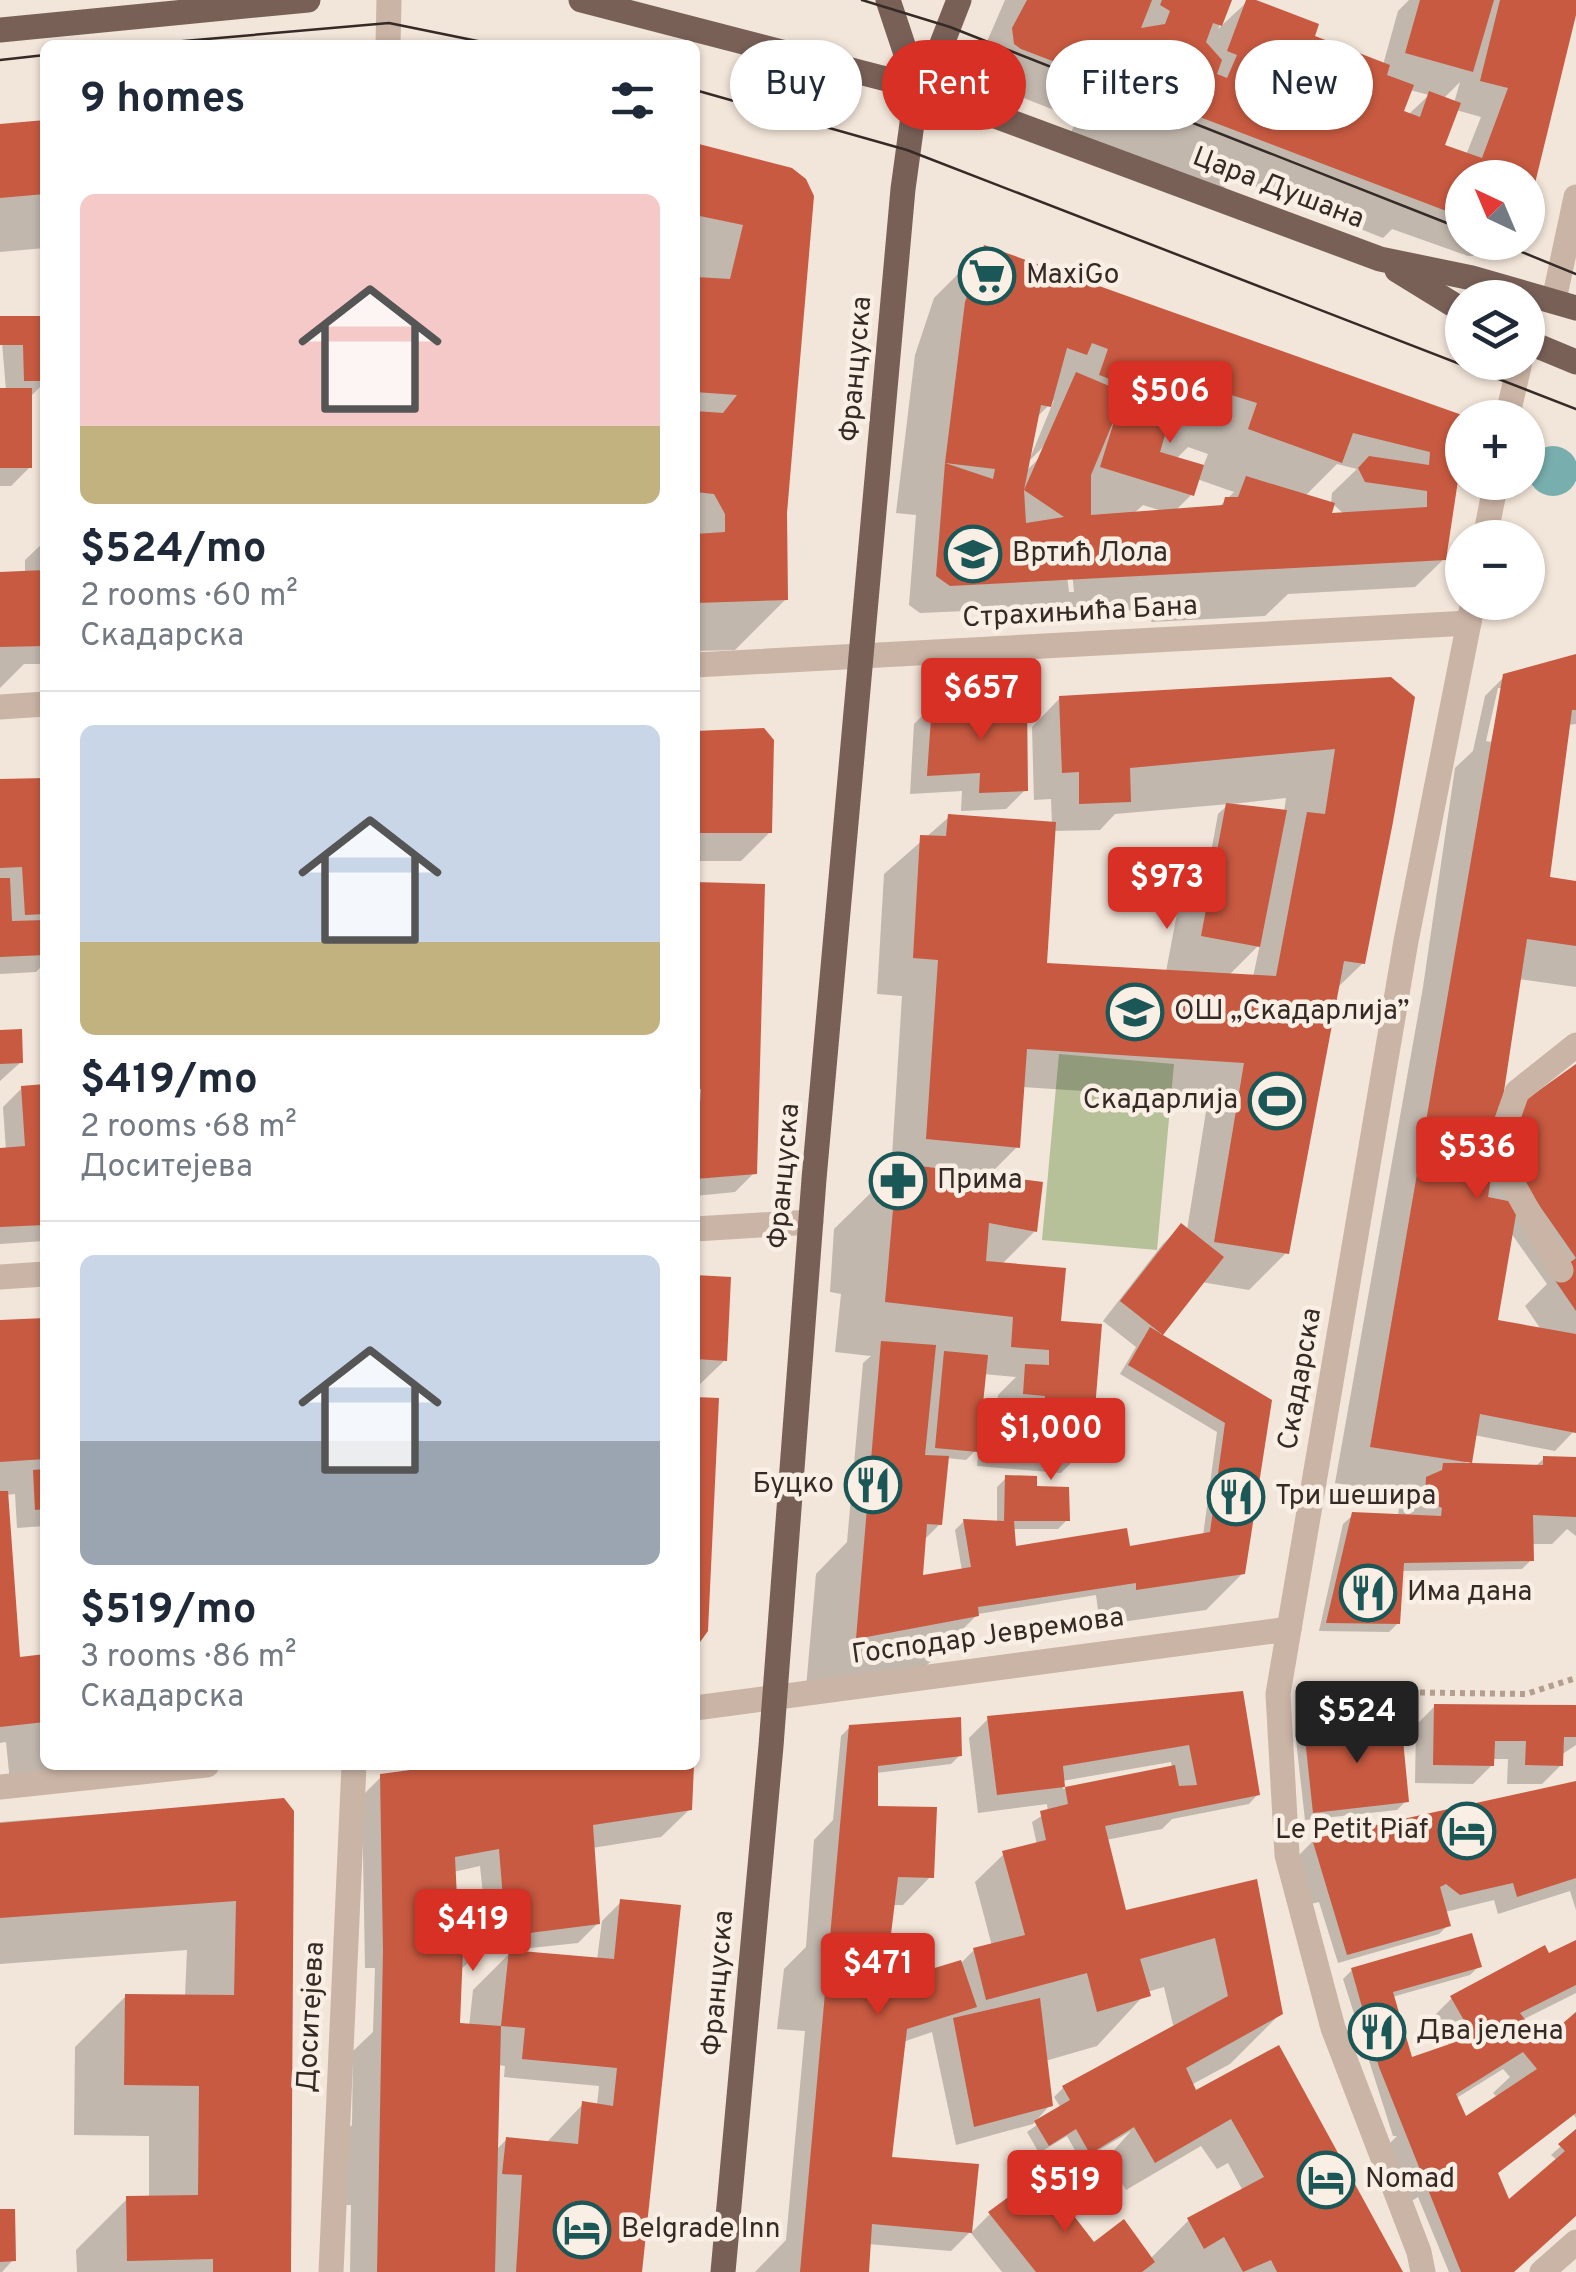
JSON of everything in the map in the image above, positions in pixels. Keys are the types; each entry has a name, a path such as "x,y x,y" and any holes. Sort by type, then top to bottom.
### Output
{"main road":[{"path":"0,30 308,0"},
{"name":"Цара Душана","path":"581,0 882,78"},
{"path":"888,0 901,40"},
{"path":"944,40 960,0"},
{"name":"Цара Душана","path":"1026,128 1380,260 1565,304"},
{"name":"Француска","path":"722,2272 775,1697 811,1222 861,655 912,130"},
{"name":"Цара Душана","path":"1380,260 1445,300"},
{"path":"1545,349 1576,362"}],"street":[{"path":"388,40 389,0"},
{"path":"1565,304 1576,198"},
{"name":"Страхињића Бана","path":"700,664 1445,615"},
{"name":"Скадарска","path":"1422,2272 1419,2252 1332,2028 1288,1854 1278,1691 1403,961 1470,620"},
{"path":"0,707 40,704"},
{"path":"1561,1270 1504,1168 1498,1146 1517,1092 1576,1045"},
{"path":"700,1230 811,1222"},
{"path":"0,1277 40,1274"},
{"name":"Господар Јевремова","path":"700,1707 1289,1629"},
{"path":"0,1788 163,1770"},
{"name":"Доситејева","path":"330,2272 354,1770"},
{"path":"1542,2272 1576,2242"}],"path":[{"path":"1278,1691 1526,1694 1576,1678"}],"green space":[{"path":"1059,1054 1174,1064 1157,1250 1042,1240"}],"water":[{"path":"1545,448 1563,448 1571,453 1577,476 1571,489 1563,494 1545,494"}],"building":[{"path":"1027,0 1152,0 1141,28 1165,24 1170,11 1160,5 1162,0 1232,0 1222,26 1213,23 1207,40 1046,40 1046,59 1026,51 1026,40 1014,40 1012,28"},
{"path":"1246,0 1256,0 1319,24 1315,36 1325,40 1235,40 1235,54 1227,51"},
{"path":"1420,0 1494,0 1473,72 1405,53"},
{"path":"1500,0 1576,0 1576,15 1541,160 1445,160 1445,211 1215,123 1215,52 1222,60 1217,74 1227,78 1235,60 1235,130 1373,130 1373,58 1390,65 1387,75 1414,85 1404,111 1420,117 1429,91 1461,103 1445,145 1482,158 1508,88 1480,81"},
{"path":"40,120 40,194 0,198 0,124"},
{"path":"700,144 792,168 806,179 814,196 787,513 788,600 700,603 700,534 725,532 725,514 714,494 700,493 700,411 723,413 737,395 700,392 700,277 730,279 743,225 700,216"},
{"path":"984,245 1445,409 1445,500 1455,500 1452,520 1445,520 1445,560 950,586 936,576 945,463 965,302","holes":["1092,343 1108,349 1099,375 1219,419 1228,394 1257,403 1248,429 1342,463 1353,433 1430,452 1429,465 1369,456 1358,468 1365,482 1427,491 1427,507 1332,513 1335,503 1246,476 1238,497 1225,497 1223,505 1091,515 1091,475 1116,415 1100,467 1194,496 1204,465 1160,452 1168,425 1119,410 1126,393 1076,372 1024,490 1041,405 1051,407 1067,348 1087,355","945,463 995,469 993,479","1024,490 1064,517 1026,523"]},
{"path":"0,316 40,316 40,381 24,381 23,345 0,345"},
{"path":"0,388 32,388 32,468 0,468"},
{"path":"40,570 40,646 0,647 0,572"},
{"path":"1576,654 1576,710 1572,710 1550,877 1576,881 1576,946 1527,939 1488,1197 1518,1203 1498,1320 1576,1334 1576,1433 1480,1414 1472,1463 1370,1447 1503,674"},
{"name":"ОШ „Скадарлија”","path":"1391,677 1415,697 1393,822 1365,964 1344,961 1289,1254 1214,1242 1244,1063 1027,1049 1020,1148 926,1139 938,960 913,958 920,835 946,836 948,814 1056,822 1047,963 1276,976 1307,812 1325,814 1335,749 1130,768 1131,802 1079,804 1079,772 1062,773 1059,696"},
{"path":"1027,698 1028,791 979,793 980,773 927,776 932,703"},
{"path":"764,728 774,740 772,833 700,833 700,731"},
{"path":"40,778 40,914 25,915 22,867 0,868 0,779"},
{"path":"1226,803 1287,810 1260,947 1201,936"},
{"path":"0,878 10,878 12,921 40,920 40,955 0,957"},
{"path":"700,882 765,884 757,1174 700,1179"},
{"path":"22,1029 23,1063 0,1064 0,1030"},
{"path":"1576,1064 1576,1258 1502,1152 1531,1131 1514,1108"},
{"path":"40,1084 40,1225 0,1227 0,1148 25,1146 21,1086"},
{"path":"897,1163 1043,1182 1037,1232 989,1223 986,1261 1066,1268 1061,1321 1102,1324 1092,1445 1005,1438 1006,1413 1043,1415 1045,1396 1023,1394 1025,1364 1049,1365 1049,1350 1011,1347 1013,1317 885,1302"},
{"path":"1181,1223 1224,1257 1163,1335 1120,1301"},
{"path":"1576,1258 1576,1311 1552,1276"},
{"path":"700,1275 731,1277 727,1361 700,1359"},
{"path":"40,1318 40,1459 0,1462 0,1320"},
{"path":"1150,1327 1272,1400 1245,1574 1136,1590 1136,1583 978,1607 979,1616 856,1639 881,1341 936,1345 925,1455 949,1456 942,1525 927,1524 923,1575 971,1567 963,1519 1004,1521 1005,1475 1037,1476 1037,1486 1069,1487 1070,1521 1014,1521 1016,1546 1127,1528 1130,1546 1210,1532 1225,1423 1128,1365"},
{"path":"944,1351 988,1355 978,1452 935,1448"},
{"path":"700,1397 719,1398 708,1631 700,1642"},
{"path":"1543,1456 1576,1457 1576,1517 1533,1515 1534,1561 1404,1563 1400,1624 1326,1623 1352,1512 1441,1516 1442,1508 1425,1499 1426,1477 1442,1470 1443,1463 1543,1465"},
{"path":"40,1469 40,1510 35,1510 33,1470"},
{"path":"0,1491 8,1491 20,1657 40,1655 40,1723 0,1727"},
{"path":"1243,1691 1260,1795 1105,1826 1126,1910 1257,1879 1283,2014 1186,2068 1196,2090 1279,2045 1403,2272 1277,2272 1271,2260 1243,2272 1224,2237 1204,2249 1187,2218 1264,2177 1231,2119 1155,2163 1134,2127 1090,2154 1076,2129 1049,2146 1034,2121 1070,2100 1062,2086 1228,1996 1215,1938 1140,1959 1151,1996 1097,2012 1087,1973 986,2000 973,1948 1025,1935 1002,1851 1046,1840 1040,1811 1068,1804 1065,1787 997,1795 987,1716","holes":["1189,1745 1197,1785 1179,1786 1175,1765 1065,1787 1063,1766"]},
{"path":"1434,1704 1576,1705 1576,1737 1564,1737 1563,1766 1525,1765 1526,1741 1495,1741 1494,1766 1433,1765"},
{"path":"961,1717 962,1756 878,1766 878,1806 937,1807 934,1878 898,1877 885,1983 961,1960 977,2007 907,2029 892,2157 979,2164 972,2233 872,2224 869,2272 800,2272 849,1725"},
{"path":"1401,1719 1409,1802 1313,1813 1304,1729"},
{"path":"410,1770 694,1770 692,1810 593,1825 600,1924 506,1936 499,1849 455,1857 457,1898 483,1902 485,1952 463,1951 460,2023 501,2026 495,2272 377,2272 383,1950 380,1774"},
{"path":"1576,1781 1576,1878 1517,1897 1513,1883 1460,1895 1446,1884 1440,1887 1451,1926 1347,1955 1312,1839"},
{"path":"284,1798 294,1811 291,2272 213,2272 213,2259 127,2261 126,2196 198,2195 199,2086 124,2085 125,1994 234,1995 236,1901 0,1918 0,1823"},
{"path":"620,1899 681,1905 642,2272 516,2272 522,2175 502,2174 506,2137 578,2144 582,2101 613,2106 617,2068 522,2059 525,2028 501,2026 509,1950 614,1959"},
{"path":"1472,1933 1482,1967 1393,1992 1412,2057 1473,2036 1450,1996 1545,1945 1549,1953 1576,1940 1576,1985 1520,2013 1542,2041 1576,2012 1576,2113 1498,2173 1509,2199 1565,2151 1558,2144 1576,2129 1576,2216 1514,2272 1461,2272 1379,2067 1351,1968","holes":["1523,2052 1537,2069 1466,2116 1456,2094"]},
{"path":"1040,1998 1053,2106 974,2127 953,2018"},
{"path":"1041,2173 1094,2242 1124,2219 1155,2262 1142,2272 1036,2272 988,2212"},
{"path":"0,2209 15,2209 16,2261 0,2262"}],"tram line":[{"path":"862,0 950,27 1445,222"},
{"path":"195,40 389,23 472,40"},
{"path":"0,60 40,56"},
{"path":"700,91 907,150 1576,409"},
{"path":"1541,260 1576,274"}],"place":[{"name":"MaxiGo","path":"987,276"},
{"name":"Вртић Лола","path":"973,554"},
{"name":"ОШ „Скадарлија”","path":"1135,1012"},
{"name":"Скадарлија","path":"1277,1101"},
{"name":"Прима","path":"898,1181"},
{"name":"Буцко","path":"873,1485"},
{"name":"Три шешира","path":"1236,1497"},
{"name":"Има дана","path":"1368,1593"},
{"name":"Le Petit Piaf","path":"1467,1831"},
{"name":"Два јелена","path":"1377,2032"},
{"name":"Nomad","path":"1326,2180"},
{"name":"Belgrade Inn","path":"582,2230"}]}
